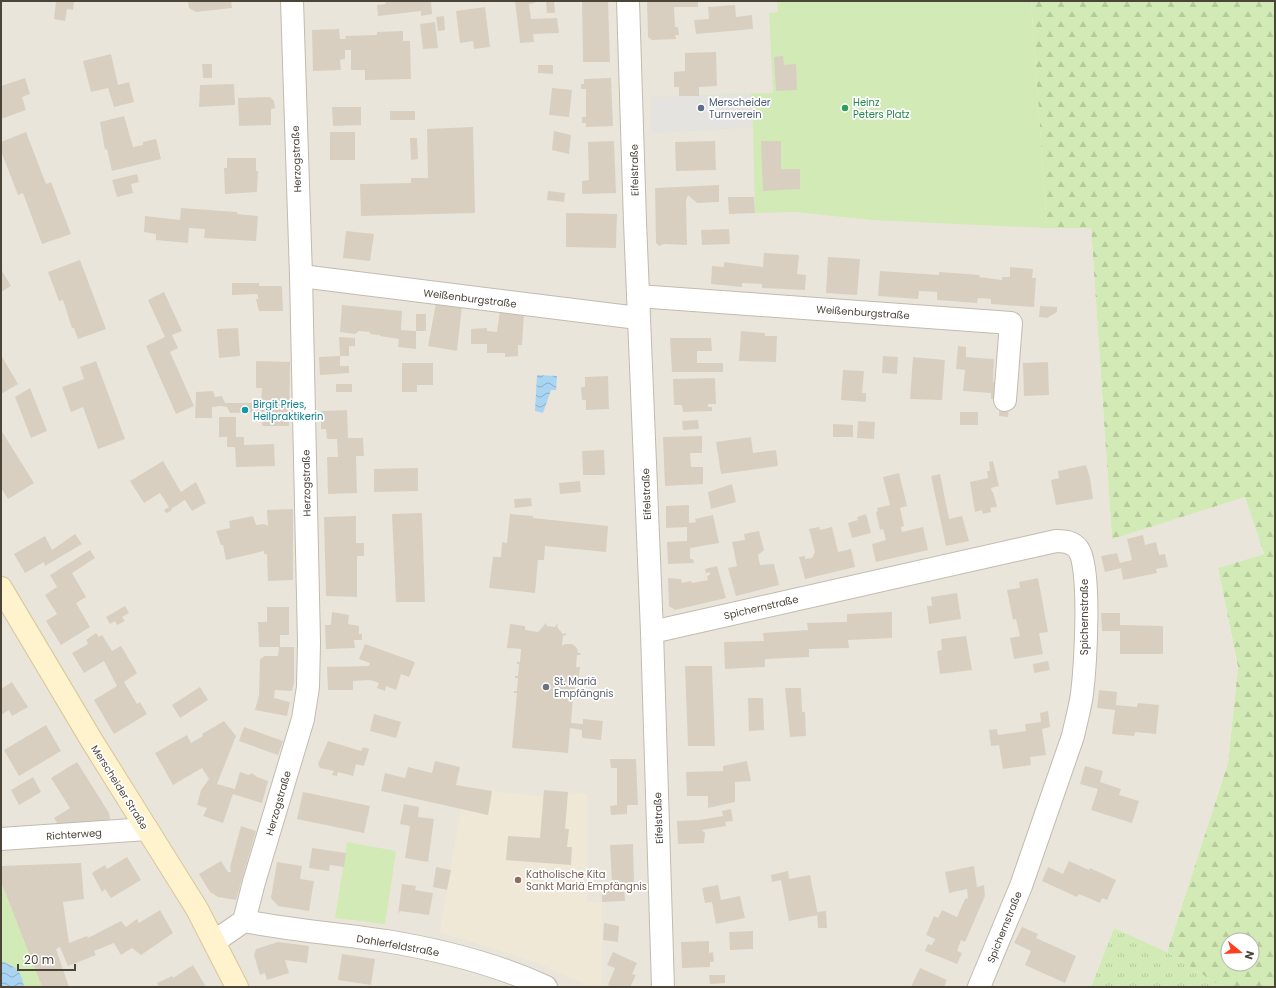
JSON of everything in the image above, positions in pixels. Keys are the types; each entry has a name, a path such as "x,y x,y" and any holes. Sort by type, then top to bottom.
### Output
{"main road":[{"name":"Merscheider Straße","path":"1,588 197,909 215,941 237,987"}],"street":[{"name":"Herzogstraße","path":"244,921 254,882 303,719 308,687 309,642 301,276 292,1"},
{"name":"Eifelstraße","path":"628,1 638,318 652,632 663,987"},
{"name":"Weißenburgstraße","path":"301,276 638,318"},
{"name":"Weißenburgstraße","path":"638,296 1011,323 1005,400"},
{"name":"Spichernstraße","path":"652,632 1056,540 1073,543 1079,549 1082,556 1086,592 1084,664 1078,715 1073,736 1021,886 978,987"},
{"name":"Richterweg","path":"1,839 147,829"},
{"path":"215,941 244,921"},
{"name":"Dahlerfeldstraße","path":"244,921 388,942 443,953 498,968 546,987"}],"shaded area":[{"path":"1,1 1031,1 1047,228 1091,228 1112,538 1245,497 1264,554 1218,568 1238,668 1228,763 1167,952 1114,928 1091,987 42,987 1,882"},
{"name":"Merscheider Turnverein","path":"751,94 753,127 651,133 651,97"},
{"name":"Katholische Kita Sankt Mariä Empfängnis","path":"544,790 587,794 587,902 602,902 602,987 590,987 535,962 440,932 461,809 488,815 492,791 544,797"}],"green space":[{"name":"Heinz Peters Platz","path":"777,1 1031,1 1047,228 872,220 796,212 755,213 753,127 651,133 651,97 773,93 769,13 778,12"},
{"path":"1031,1 1275,1 1275,987 1222,987 1167,952 1228,763 1238,667 1218,568 1264,554 1245,497 1112,539 1091,228 1047,228"},
{"path":"347,842 396,851 385,924 335,918"},
{"path":"1,882 42,987 1,987"},
{"path":"1114,928 1167,952 1222,987 1091,987"}],"water":[{"path":"537,375 557,376 556,390 551,390 543,413 535,411"},
{"path":"1,961 11,965 20,973 24,987 1,987"}],"building":[{"path":"56,1 74,2 73,10 67,9 65,21 54,19"},
{"path":"188,1 231,1 232,8 196,12 189,8"},
{"path":"386,1 431,1 432,14 421,16 421,11 378,16 377,5 385,4"},
{"path":"515,1 534,1 535,3 529,4 531,19 557,18 559,33 533,34 534,42 520,43"},
{"path":"546,1 554,1 555,13 547,13"},
{"path":"582,1 608,1 610,62 583,62"},
{"path":"647,1 698,1 698,7 674,7 675,27 678,27 679,35 675,35 676,39 652,40 648,37"},
{"path":"735,5 736,17 752,15 753,29 696,34 694,20 709,19 708,7"},
{"path":"485,7 490,47 474,49 473,41 460,43 456,11"},
{"path":"444,16 445,30 438,31 436,17"},
{"path":"435,22 438,48 423,49 420,24"},
{"path":"339,29 340,39 346,39 345,36 377,35 377,32 403,31 403,41 410,41 411,79 365,80 365,70 351,70 351,50 345,50 345,59 340,60 341,70 313,71 312,30"},
{"path":"716,52 717,86 699,87 699,96 679,96 679,87 674,87 674,72 685,71 685,53"},
{"path":"111,54 118,85 129,82 134,102 114,107 108,88 91,92 83,61"},
{"path":"783,56 784,65 796,64 797,90 776,91 774,57"},
{"path":"202,64 212,64 212,78 203,78"},
{"path":"538,65 553,65 553,74 538,73"},
{"path":"25,78 30,94 22,97 26,110 1,119 1,86"},
{"path":"611,78 613,126 586,127 586,123 582,123 582,117 586,117 586,89 581,89 581,84 584,84 584,79"},
{"path":"234,84 235,105 199,107 200,85"},
{"path":"552,88 572,90 569,117 549,115"},
{"path":"270,97 274,101 275,108 271,109 271,125 239,126 238,98"},
{"path":"332,107 361,107 361,125 333,126"},
{"path":"390,111 415,111 415,120 390,120"},
{"path":"124,116 133,147 143,145 143,142 156,139 161,159 112,171 107,149 105,150 100,122"},
{"path":"473,127 475,213 361,216 360,184 411,183 411,178 428,178 427,129"},
{"path":"554,131 571,135 569,154 552,150"},
{"path":"26,132 46,184 51,182 71,234 42,244 23,193 18,195 1,151 1,142"},
{"path":"330,132 355,132 355,160 330,160"},
{"path":"410,138 417,138 418,159 411,160"},
{"path":"614,141 616,193 582,194 582,181 589,180 588,142"},
{"path":"715,141 716,170 676,171 675,142"},
{"path":"761,141 781,141 781,169 800,169 800,189 763,191"},
{"path":"227,158 256,158 256,171 258,171 257,192 225,194 224,168 227,168"},
{"path":"137,174 139,182 131,184 133,193 117,197 112,180"},
{"path":"719,185 719,202 697,203 688,195 686,200 687,245 664,244 659,246 656,243 655,188"},
{"path":"548,191 565,193 564,202 547,200"},
{"path":"728,197 754,197 755,213 729,214"},
{"path":"181,208 237,212 237,214 258,216 256,241 204,238 205,229 189,228 188,243 156,240 156,234 144,232 145,216 180,220"},
{"path":"566,213 617,214 616,248 566,247"},
{"path":"729,229 730,244 702,245 701,230"},
{"path":"346,231 374,234 370,261 343,258"},
{"path":"764,253 799,255 797,274 806,275 805,290 762,288 762,284 742,283 742,287 711,284 712,266 724,267 724,262 763,267"},
{"path":"828,257 860,259 857,295 826,293"},
{"path":"80,260 106,329 78,339 74,328 72,328 63,300 59,301 48,272"},
{"path":"1010,267 1033,269 1032,278 1036,278 1034,307 991,304 991,299 978,298 977,303 937,300 937,292 919,291 918,299 878,296 880,271 939,275 939,272 980,275 979,277 1002,280 1002,277 1010,277"},
{"path":"1,269 11,286 1,292"},
{"path":"232,283 259,283 259,286 282,286 283,311 259,311 256,299 258,299 258,294 232,295"},
{"path":"164,292 182,331 172,335 178,348 170,352 194,406 176,414 146,346 165,337 148,300"},
{"path":"436,303 462,306 457,351 428,346"},
{"path":"342,305 402,311 401,330 416,331 416,349 398,347 399,339 370,334 370,332 359,331 355,334 340,332"},
{"path":"1040,306 1057,307 1057,312 1047,318 1039,317"},
{"path":"500,310 524,312 522,345 518,345 518,356 505,357 505,353 487,353 487,344 471,344 471,329 487,328 487,331 497,332"},
{"path":"416,314 426,314 426,331 416,331"},
{"path":"238,328 240,356 219,358 217,329"},
{"path":"741,331 765,333 765,336 777,336 776,362 739,361"},
{"path":"339,337 355,338 355,346 349,346 349,356 340,356"},
{"path":"670,338 711,338 712,351 697,351 697,363 723,363 723,372 672,372"},
{"path":"958,346 966,347 966,357 994,359 993,382 1001,382 1000,399 991,399 991,393 963,391 965,370 956,369"},
{"path":"1,355 18,384 1,394"},
{"path":"340,356 340,366 349,366 349,373 320,375 319,357"},
{"path":"883,356 898,357 897,374 882,373"},
{"path":"913,357 945,360 942,400 910,399"},
{"path":"96,361 125,439 98,449 83,407 71,412 62,387 84,379 80,367"},
{"path":"256,361 290,362 289,426 262,426 262,412 230,413 227,407 221,406 212,407 212,418 195,418 196,392 213,391 215,397 222,396 225,403 261,403 262,388 256,388"},
{"path":"1048,362 1049,395 1024,396 1023,363"},
{"path":"402,363 433,363 433,385 417,385 417,392 402,392"},
{"path":"843,370 864,371 862,393 866,393 866,402 841,400"},
{"path":"608,376 609,409 586,410 586,400 582,400 581,387 585,387 585,377"},
{"path":"715,378 716,404 708,404 708,407 712,407 712,411 683,412 682,405 674,405 673,379"},
{"path":"336,384 352,384 352,392 336,392"},
{"path":"30,388 47,431 31,438 15,397"},
{"path":"1000,399 1009,400 1008,417 999,416"},
{"path":"347,410 348,438 363,438 364,456 356,456 357,493 328,494 327,457 338,457 337,439 327,439 326,429 321,429 321,411"},
{"path":"960,412 978,412 978,425 960,425"},
{"path":"219,417 236,417 236,437 244,437 244,445 274,444 275,466 236,467 235,447 227,447 227,437 219,437"},
{"path":"698,420 699,429 683,430 682,421"},
{"path":"858,421 875,422 874,439 857,438"},
{"path":"833,424 853,425 853,437 833,437"},
{"path":"1,430 34,483 8,499 1,488"},
{"path":"702,436 702,453 690,453 691,467 703,467 703,484 665,486 663,437"},
{"path":"751,437 753,453 776,450 778,466 721,474 716,442"},
{"path":"604,450 605,475 583,475 582,451"},
{"path":"163,461 181,492 196,482 206,503 192,511 185,500 166,513 164,510 169,507 160,493 144,503 130,481"},
{"path":"993,461 999,486 991,488 997,507 990,508 991,512 983,514 982,510 975,512 970,482 988,478 987,471 990,471 989,462"},
{"path":"1086,465 1090,478 1093,499 1056,505 1051,480 1059,478 1058,471"},
{"path":"418,468 418,491 374,492 374,469"},
{"path":"899,473 907,506 900,508 904,526 901,527 902,532 923,527 928,550 876,562 872,544 886,540 883,529 880,530 876,512 878,511 877,508 890,505 883,477"},
{"path":"940,474 949,519 962,516 969,541 946,546 931,476"},
{"path":"580,481 581,492 560,494 559,483"},
{"path":"732,484 736,502 711,509 708,492"},
{"path":"531,498 532,506 515,508 514,499"},
{"path":"689,505 689,523 696,522 695,519 713,515 719,543 690,548 690,559 693,559 694,563 668,564 667,542 687,541 687,527 666,528 666,506"},
{"path":"293,509 293,580 268,581 267,554 264,554 264,551 226,560 223,545 221,545 216,531 230,528 229,521 253,516 256,525 264,524 268,526 267,510"},
{"path":"422,513 425,602 396,602 392,514"},
{"path":"510,514 608,526 606,552 545,546 544,560 538,560 535,593 489,588 493,557 501,557 502,542 507,543"},
{"path":"866,514 871,533 852,538 848,523 858,520 857,517"},
{"path":"356,516 356,543 364,543 364,556 357,556 357,597 326,596 324,517"},
{"path":"819,527 820,530 832,527 838,552 851,549 855,567 805,579 799,557 805,556 805,559 812,558 815,552 809,529"},
{"path":"759,531 764,550 758,555 760,565 774,564 779,585 736,596 728,568 737,566 732,542 745,540 744,534"},
{"path":"75,534 82,544 45,566 44,562 25,573 14,554 45,536 52,550"},
{"path":"1143,535 1145,545 1156,542 1159,555 1165,554 1168,567 1156,569 1157,573 1123,580 1121,568 1105,572 1101,556 1117,553 1120,563 1132,560 1127,539"},
{"path":"90,550 95,558 72,573 86,597 76,603 90,627 61,645 46,621 57,614 45,595 57,587 50,575"},
{"path":"717,566 726,598 675,610 669,606 668,578 681,579 682,583 708,580 707,576 710,575 710,572 706,573 705,569"},
{"path":"1038,578 1048,632 1039,633 1043,654 1014,659 1010,638 1020,636 1016,619 1013,620 1007,590 1020,588 1019,582"},
{"path":"957,593 961,619 929,624 927,606 932,606 931,597"},
{"path":"125,606 129,613 122,617 125,621 117,625 115,621 110,624 106,617"},
{"path":"267,607 289,607 289,635 280,635 280,647 294,647 294,683 292,691 275,690 274,698 290,702 287,716 255,710 259,695 260,659 265,656 278,656 279,647 259,647 258,622 267,622"},
{"path":"332,612 349,615 348,624 359,626 359,634 362,634 362,640 354,640 355,648 326,649 325,625 331,625"},
{"path":"892,612 892,638 848,640 849,648 809,649 809,657 765,659 765,667 725,669 724,642 764,641 763,633 808,630 807,623 847,622 847,614"},
{"path":"1101,613 1120,613 1120,625 1163,626 1163,654 1120,654 1120,631 1102,631"},
{"name":"St. Mariä Empfängnis","path":"546,623 547,626 555,627 557,624 557,627 563,634 566,633 566,635 563,636 562,646 565,644 572,644 577,648 578,653 581,653 580,655 577,655 576,667 580,667 578,684 575,684 573,696 577,696 576,698 573,698 571,723 583,724 583,719 603,721 601,740 582,738 582,730 570,728 568,753 512,748 517,693 514,693 514,691 517,691 518,678 515,678 515,676 518,676 519,664 517,664 517,662 520,662 521,649 507,648 510,624 525,626 525,630 538,632"},
{"path":"96,633 99,637 102,635 112,651 121,646 137,673 124,682 137,704 140,702 147,714 114,734 94,700 117,686 104,661 84,673 72,653 88,644 86,640"},
{"path":"966,636 972,670 940,674 937,651 942,650 941,639"},
{"path":"365,644 415,662 409,677 401,674 396,690 386,686 385,691 377,688 379,683 370,680 353,681 353,690 328,690 327,667 369,666 370,663 359,659"},
{"path":"1048,661 1050,670 1034,673 1033,664"},
{"path":"685,666 712,666 715,746 688,746"},
{"path":"12,682 28,707 12,716 9,710 1,715 1,689"},
{"path":"200,687 208,700 180,718 172,705"},
{"path":"785,688 801,688 802,712 805,712 806,736 790,737"},
{"path":"1099,690 1117,692 1116,705 1137,707 1138,703 1159,705 1156,734 1135,732 1134,736 1112,734 1115,710 1097,708"},
{"path":"748,698 763,698 764,730 749,731"},
{"path":"1048,711 1050,727 1042,729 1046,755 1030,757 1031,765 1003,769 999,745 991,746 989,730 997,729 998,735 1026,731 1025,724 1041,722 1040,713"},
{"path":"374,714 401,722 396,738 370,731"},
{"path":"224,721 236,736 217,784 235,789 240,772 249,775 252,773 257,777 268,781 262,803 233,794 223,823 203,816 207,808 197,805 201,790 209,779 202,768 173,785 155,753 187,735 191,743 203,736 202,734"},
{"path":"46,725 61,751 19,776 4,750"},
{"path":"244,727 283,741 278,755 239,741"},
{"path":"328,741 361,751 363,747 369,749 364,766 356,764 353,776 338,772 337,776 332,775 334,771 320,768 318,764"},
{"path":"610,759 636,759 638,805 627,805 627,814 611,815 610,806 617,805 617,768 611,768"},
{"path":"435,761 460,767 456,785 492,791 488,815 381,791 385,773 405,778 408,767 432,773"},
{"path":"747,761 751,781 735,782 735,802 708,808 708,796 687,796 686,772 723,771 723,766"},
{"path":"77,762 109,813 110,818 108,822 59,826 54,818 70,808 51,778"},
{"path":"1085,766 1103,771 1100,782 1121,789 1119,795 1139,801 1132,823 1091,810 1098,789 1080,784"},
{"path":"33,777 41,792 19,805 11,790"},
{"path":"544,790 568,792 565,829 569,829 567,847 572,847 571,865 506,860 508,836 540,838"},
{"path":"303,792 370,806 364,833 297,819"},
{"path":"404,804 419,807 418,817 434,819 428,862 405,858 410,826 400,824"},
{"path":"731,809 733,821 725,822 726,826 702,830 705,833 704,843 678,844 677,821 699,820 723,816 722,811"},
{"path":"241,826 256,831 236,900 218,897 210,892 199,874 221,861 228,872 231,872 230,867"},
{"path":"633,844 634,883 624,884 625,901 602,902 602,884 612,884 610,845"},
{"path":"312,848 346,853 344,867 330,865 329,871 309,868"},
{"path":"127,857 141,880 111,898 105,889 102,892 92,873 105,865 107,869"},
{"path":"1069,861 1089,870 1090,868 1116,880 1107,900 1102,898 1100,903 1079,894 1077,897 1042,881 1048,867 1063,874"},
{"path":"277,862 302,866 300,879 314,881 309,911 278,906 271,898"},
{"path":"81,863 84,899 63,902 69,943 87,936 88,938 121,921 126,927 137,919 139,923 160,910 173,933 141,955 132,948 121,955 114,943 94,951 96,955 68,966 60,947 56,949 69,987 42,987 1,882 1,866"},
{"path":"974,866 977,887 984,885 985,896 965,942 961,940 957,951 962,953 957,964 925,951 928,944 932,945 935,939 926,935 934,916 938,918 942,910 957,917 965,899 968,898 967,889 949,893 945,872"},
{"path":"436,867 451,870 447,890 433,887"},
{"path":"788,871 789,879 810,875 818,915 789,921 781,880 772,882 771,875"},
{"path":"402,884 416,886 415,890 433,893 429,915 400,911 398,914"},
{"path":"718,885 721,900 740,896 745,918 716,924 712,902 705,903 702,888"},
{"path":"826,911 827,928 818,928 817,912"},
{"path":"604,923 619,926 618,942 603,940"},
{"path":"1022,927 1038,934 1036,938 1076,956 1065,983 1025,965 1031,951 1014,943"},
{"path":"753,931 753,949 730,950 729,932"},
{"path":"709,941 709,953 713,952 714,962 710,962 710,967 682,968 681,942"},
{"path":"278,942 309,946 307,963 285,960 289,973 267,980 265,973 260,975 254,955 256,949"},
{"path":"613,952 637,963 632,974 636,975 630,987 613,987 608,985 615,968 607,965"},
{"path":"342,954 375,959 371,985 338,980"},
{"path":"193,965 206,987 159,987 157,983 172,976 173,978"},
{"path":"920,968 947,980 944,987 911,987"},
{"path":"709,975 725,975 725,983 710,984"}],"place":[{"name":"Merscheider Turnverein","path":"701,108"},
{"name":"Heinz Peters Platz","path":"845,108"},
{"name":"Birgit Pries, Heilpraktikerin","path":"245,410"},
{"name":"St. Mariä Empfängnis","path":"546,687"},
{"name":"Katholische Kita Sankt Mariä Empfängnis","path":"518,880"}]}
